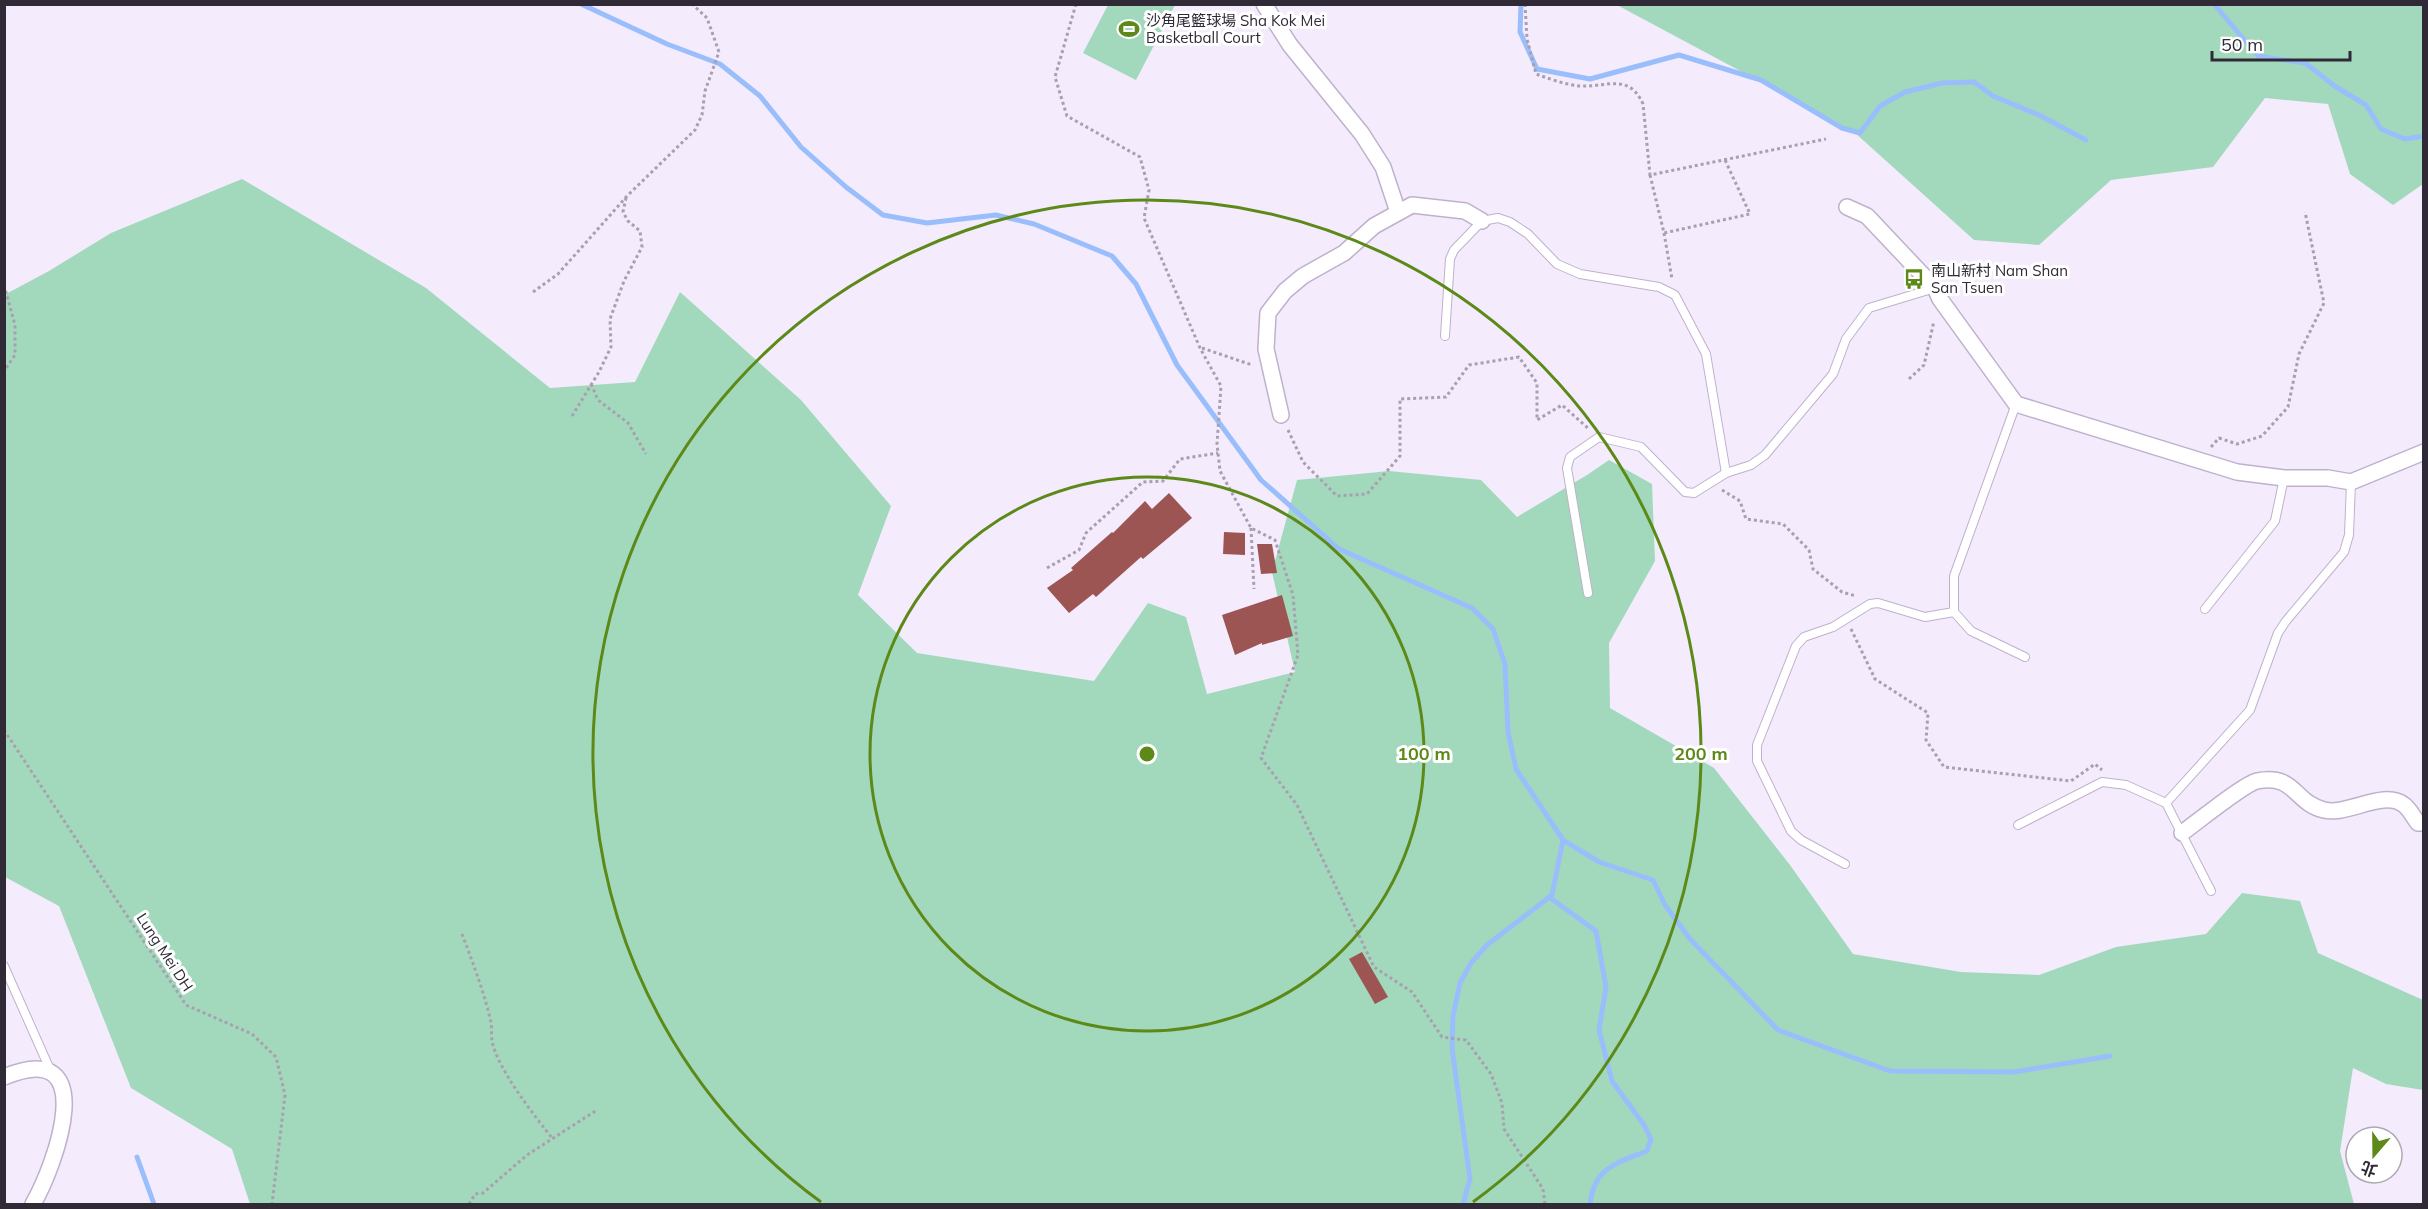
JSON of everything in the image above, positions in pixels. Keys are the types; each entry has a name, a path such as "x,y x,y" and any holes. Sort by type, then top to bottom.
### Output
{"street":[{"path":"1264,4 1290,45 1362,134 1383,168 1398,213"},
{"path":"1281,415 1266,349 1268,313 1285,291 1303,276 1344,253 1374,226 1412,205 1465,211 1482,221"},
{"path":"1847,207 1867,216 1937,293 2016,404 2237,472 2284,478 2328,478 2351,482 2424,453"},
{"path":"2182,833 2254,781 2273,779 2288,784 2302,799 2315,808 2327,811 2386,800 2404,805 2418,823 2424,823"},
{"path":"4,1077 24,1069 44,1070 59,1081 66,1099 57,1145 33,1204"}],"lane":[{"path":"1445,336 1449,259 1454,250 1482,221 1497,218 1510,222 1528,234 1557,264 1580,274 1659,287 1675,295 1706,354 1726,473"},
{"path":"1588,593 1567,468 1569,457 1599,437 1641,447 1686,492 1694,493 1726,473 1751,465 1765,455 1833,374 1846,339 1869,308 1937,293"},
{"path":"2016,404 1954,576 1954,612 1971,631 2025,657"},
{"path":"2205,609 2275,521 2284,478"},
{"path":"2166,803 2250,710 2278,633 2344,552 2349,535 2351,482"},
{"path":"1845,864 1801,840 1791,831 1757,761 1757,745 1796,646 1804,637 1833,627 1862,607 1878,603 1925,617 1954,612"},
{"path":"2018,825 2102,782 2115,782 2166,803 2211,891"},
{"path":"4,966 52,1074"}],"path":[{"path":"533,292 558,274 627,196 695,130 702,115 705,91 719,52 707,18 692,4"},
{"path":"1076,4 1055,77 1067,116 1140,157 1149,190 1144,218 1200,348 1221,386 1217,444 1220,471 1251,528 1254,590"},
{"path":"1525,4 1527,39 1536,74 1582,86 1621,83 1638,94 1643,104 1650,175 1664,233 1675,295"},
{"path":"1650,175 1826,139"},
{"path":"1664,233 1750,214 1725,160"},
{"path":"572,416 611,347 610,319 624,281 642,247 640,231 628,221 623,212 627,196"},
{"path":"2199,460 2219,438 2237,444 2262,436 2288,407 2299,354 2324,303 2305,212"},
{"path":"4,285 15,325 15,355 4,371"},
{"path":"1909,379 1924,365 1937,293"},
{"path":"1200,348 1271,371"},
{"path":"1281,415 1304,462 1337,496 1367,494 1400,456 1400,399 1446,397 1469,365 1519,357 1537,383 1537,420 1562,405 1599,437"},
{"path":"591,384 598,400 628,423 646,454"},
{"path":"1047,568 1079,550 1086,533 1143,482 1163,480 1180,459 1218,453"},
{"path":"1710,483 1740,501 1746,519 1784,524 1809,550 1813,569 1842,592 1878,603"},
{"path":"1251,528 1275,540 1293,595 1298,655 1261,758 1297,805 1374,967 1412,992 1423,1012 1442,1037 1466,1040 1491,1074 1502,1102 1504,1129 1543,1189 1545,1204"},
{"path":"1862,607 1850,628 1875,679 1928,713 1926,740 1944,767 2071,781 2095,764 2115,782"},
{"name":"Lung Mei DH","path":"4,730 186,1005 252,1034 276,1057 285,1095 272,1204"},
{"path":"462,934 488,1010 492,1042 511,1081 553,1139"},
{"path":"468,1204 475,1194 483,1193 528,1155 597,1110"}],"green space":[{"name":"沙角尾籃球場 Sha Kok Mei Basketball Court","path":"1108,5 1175,5 1136,80 1083,53"},
{"path":"1617,5 2423,5 2423,184 2393,205 2350,174 2328,104 2265,98 2213,167 2111,180 2039,245 1974,240 1854,132"},
{"path":"242,179 426,288 550,388 635,382 680,292 801,400 891,506 858,595 917,653 1094,681 1148,603 1186,617 1207,694 1295,672 1272,572 1297,480 1389,471 1481,480 1517,517 1609,460 1652,484 1655,561 1609,643 1610,708 1714,768 1790,865 1853,954 1961,972 2039,975 2116,947 2206,934 2242,893 2300,901 2318,953 2423,1000 2423,1090 2386,1084 2353,1068 2340,1151 2344,1166 2344,1185 2349,1185 2354,1204 250,1204 232,1149 131,1088 59,906 5,877 4,295 111,233"}],"building":[{"path":"1169,493 1192,518 1143,559 1141,557 1096,597 1093,594 1069,613 1047,588 1073,570 1071,568 1113,533 1145,501 1152,509"},
{"path":"1224,532 1245,533 1245,555 1223,554"},
{"path":"1257,544 1272,544 1277,573 1261,574"},
{"path":"1282,595 1293,636 1262,645 1262,643 1235,655 1222,615"},
{"path":"1362,952 1388,997 1375,1004 1349,959"}],"waterway":[{"path":"581,4 667,44 720,64 760,96 801,147 846,187 883,215 927,223 996,215 1034,224 1112,256 1136,284 1177,365 1261,480 1339,549 1472,608 1493,629 1505,664 1508,732 1516,769 1563,840 1599,862 1653,880 1665,905 1690,939 1778,1030 1890,1071 2014,1072 2110,1056"},
{"path":"1521,4 1520,32 1537,69 1590,79 1679,55 1761,80 1842,128 1860,133 1880,106 1905,92 1942,83 1974,82 1993,96 2039,115 2086,140"},
{"path":"2214,4 2258,56 2305,63 2336,87 2366,105 2381,129 2405,139 2424,136"},
{"path":"1463,1204 1470,1179 1452,1048 1453,1016 1460,983 1471,963 1487,945 1552,895 1563,840"},
{"path":"1549,897 1596,931 1606,987 1599,1030 1612,1081 1644,1125 1651,1139 1647,1151 1617,1163 1602,1174 1596,1182 1590,1204"},
{"path":"137,1157 154,1204"}],"place":[{"name":"沙角尾籃球場 Sha Kok Mei Basketball Court","path":"1129,29"},
{"name":"南山新村 Nam Shan San Tsuen","path":"1914,279"}]}
